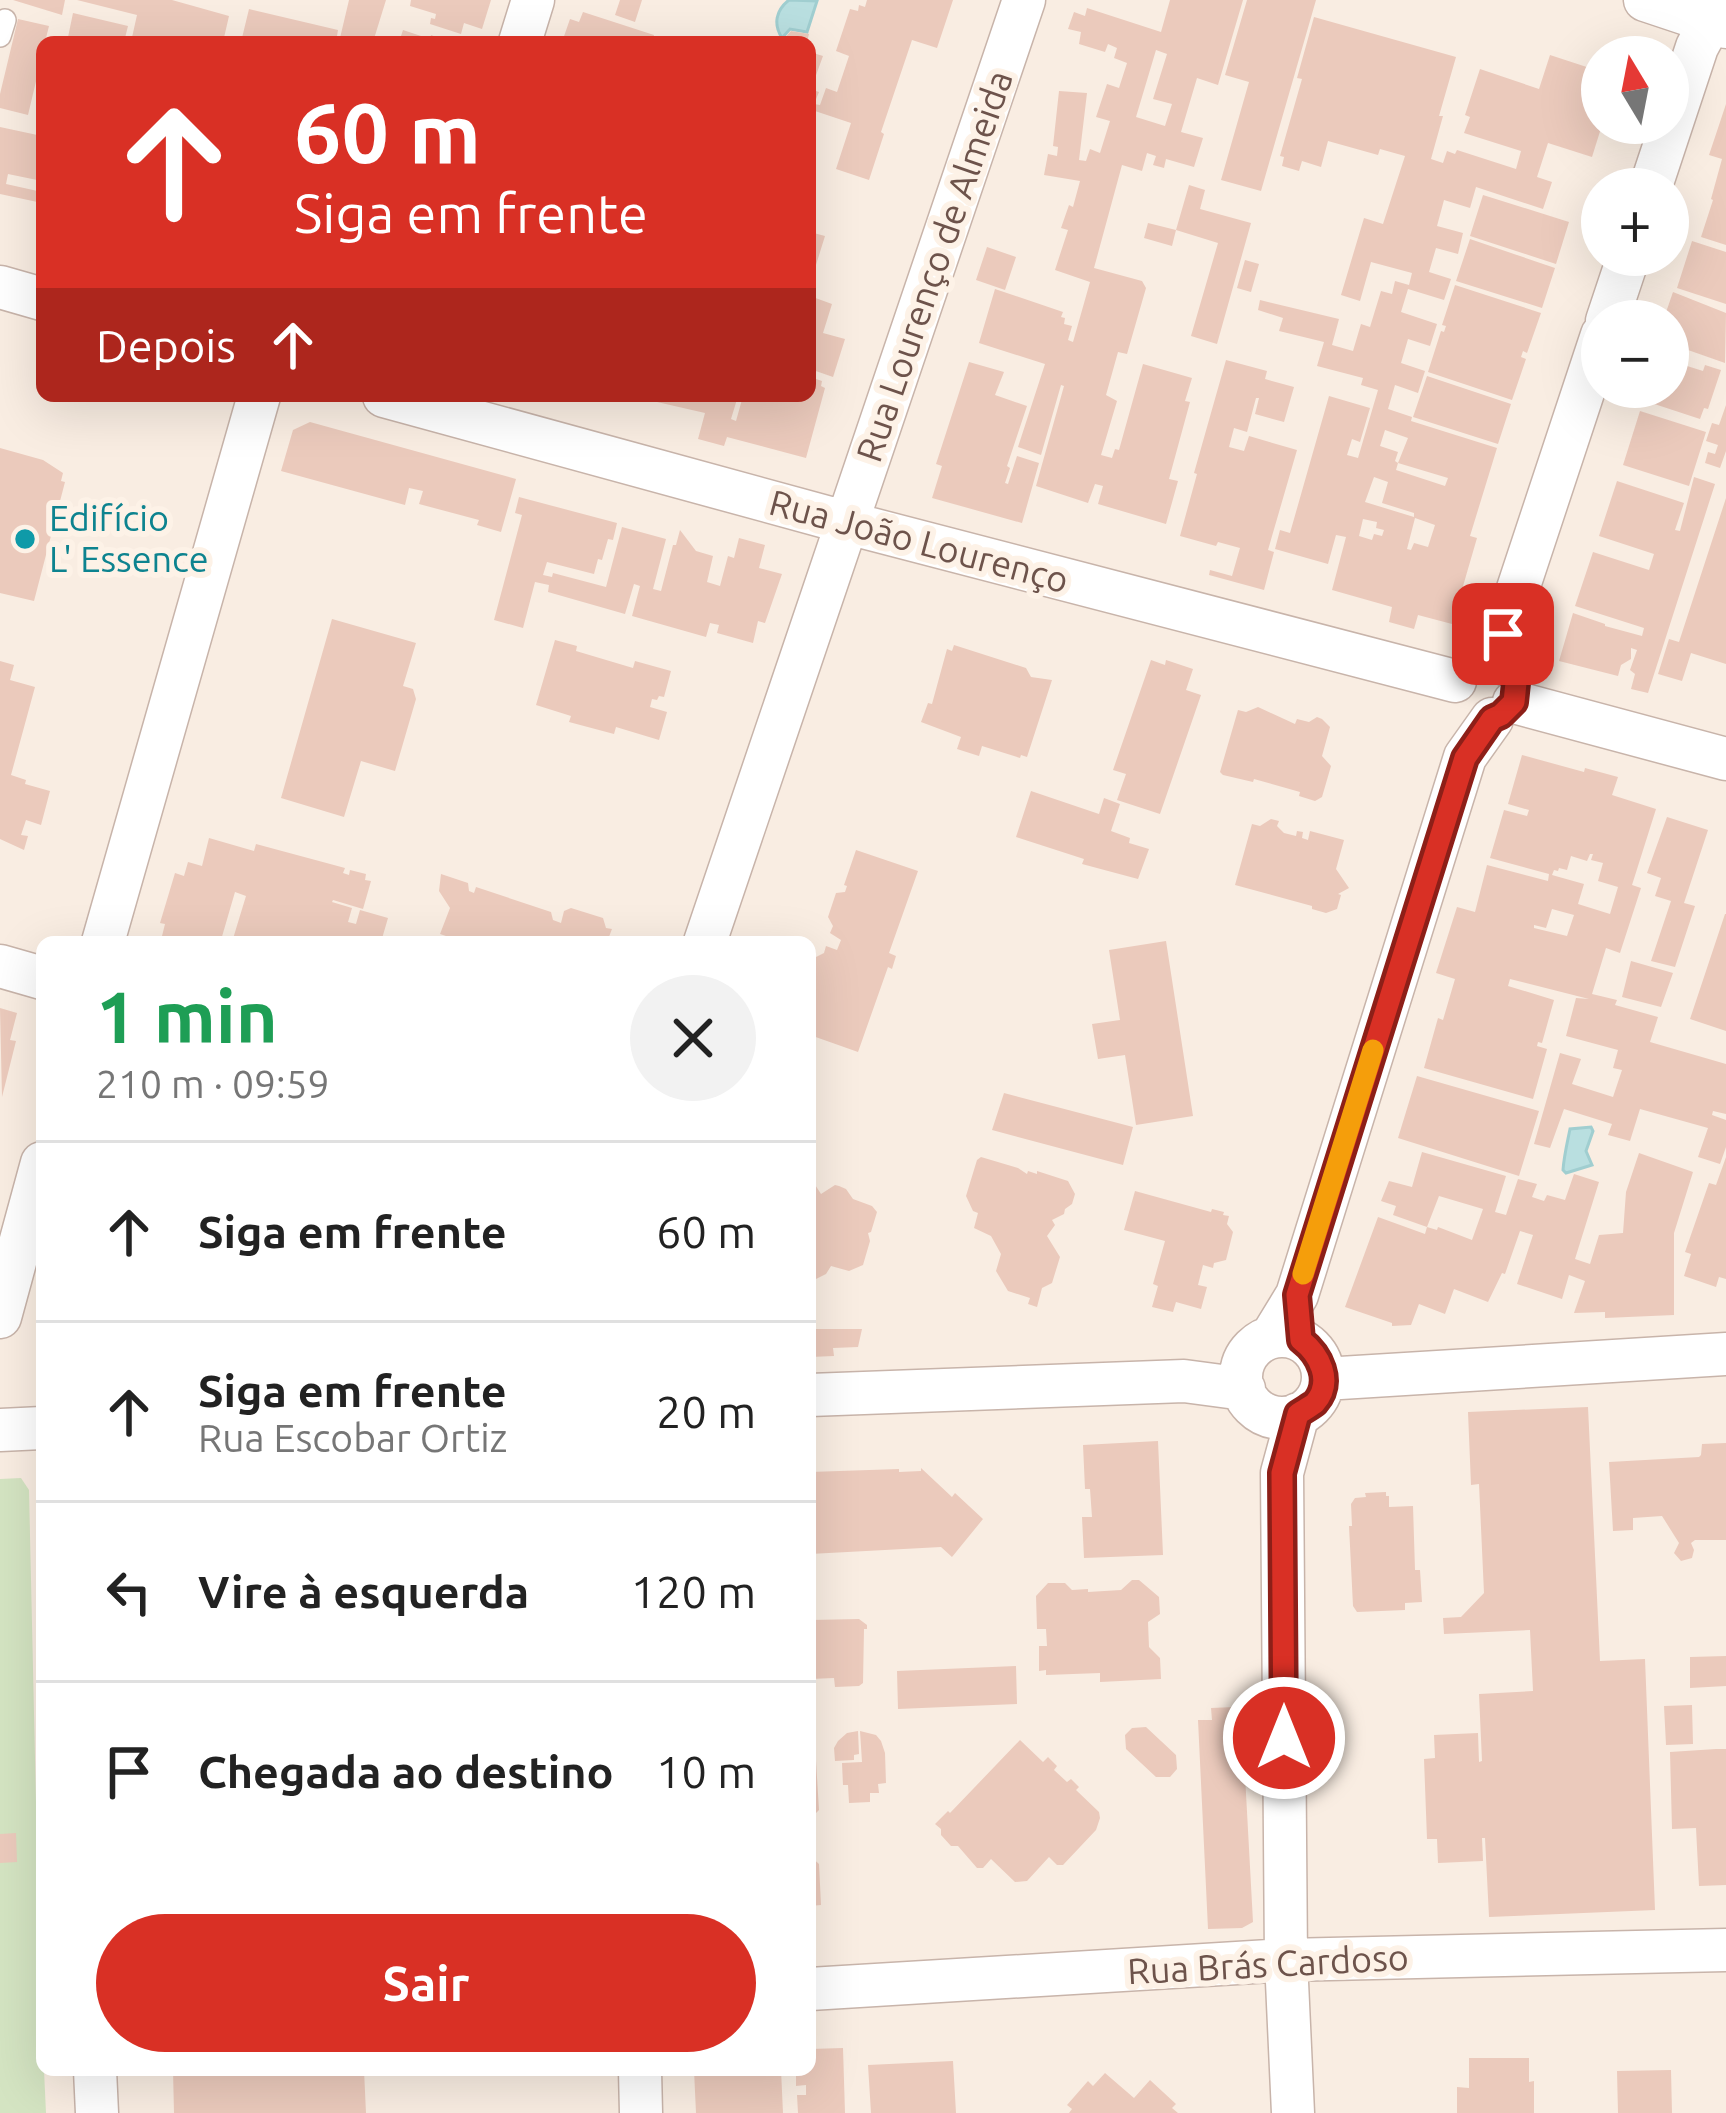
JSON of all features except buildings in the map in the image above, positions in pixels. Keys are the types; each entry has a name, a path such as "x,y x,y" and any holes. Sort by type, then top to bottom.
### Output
{"street":[{"path":"522,36 533,0"},
{"name":"Rua Lourenço de Almeida","path":"707,936 1024,0"},
{"path":"1646,0 1719,16 1697,47 1657,168"},
{"path":"0,287 36,297"},
{"path":"1287,1338 1486,681 1581,398"},
{"path":"105,936 258,402"},
{"name":"Rua João Lourenço","path":"413,402 848,523 1486,681 1726,759"},
{"path":"0,966 36,976"},
{"path":"0,1316 36,1184"},
{"path":"816,1394 1184,1381 1262,1396 1315,1403 1324,1379 1317,1354 1287,1338 1253,1347 1262,1396 1282,1473 1286,1960 1293,2113"},
{"path":"1324,1379 1726,1354"},
{"path":"0,1430 36,1428"},
{"name":"Rua Brás Cardoso","path":"816,1989 1286,1960 1726,1951"},
{"path":"95,2076 97,2113"},
{"path":"640,2076 641,2113"}],"green space":[{"path":"21,1478 29,1490 36,2076 44,2076 46,2113 0,2113 0,1479"}],"water":[{"path":"789,0 817,1 807,32 790,29 781,36 777,18"},
{"path":"1591,1127 1586,1151 1592,1165 1566,1173 1563,1165 1570,1129"}],"slow traffic":[{"path":"1303,1274 1373,1050"}],"place":[{"name":"Edifício L' Essence","path":"25,539"}],"route":[{"path":"1284,1738 1282,1473 1298,1414 1315,1403 1324,1379 1317,1354 1301,1340 1297,1295 1465,758 1492,719 1514,702 1516,683 1507,665 1503,634"}]}
